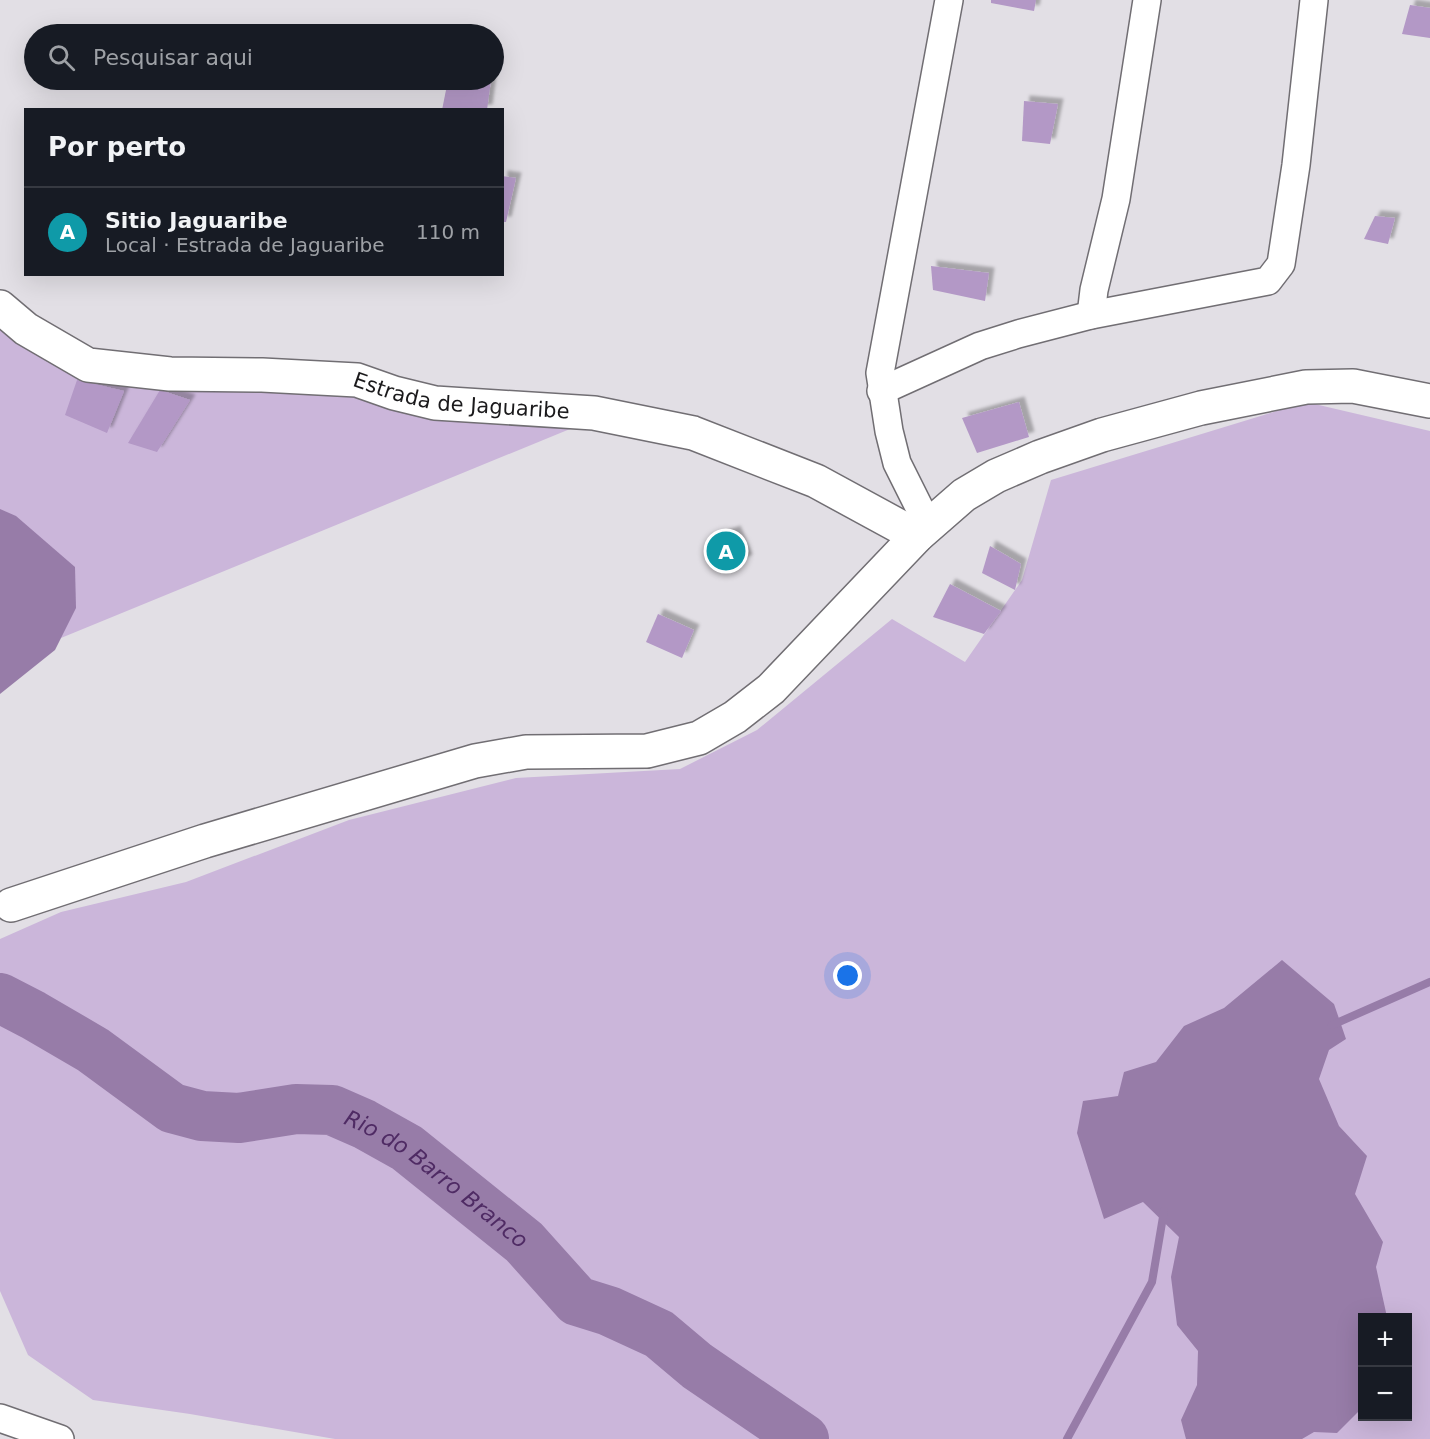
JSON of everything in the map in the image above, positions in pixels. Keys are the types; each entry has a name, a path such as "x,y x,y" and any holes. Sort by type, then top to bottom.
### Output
{"street":[{"path":"922,530 897,463 881,391 880,373 949,0"},
{"path":"1091,315 1116,199 1147,0"},
{"path":"881,391 980,346 1091,315 1268,281 1281,264 1296,165 1314,0"},
{"name":"Estrada de Jaguaribe","path":"0,307 26,329 88,365 170,374 262,375 357,380 394,393 435,403 594,413 693,433 816,480 922,530"},
{"path":"5,907 205,841 475,761 526,752 647,751 699,738 735,717 771,689 922,530 964,495 996,476 1040,457 1102,435 1201,408 1306,387 1353,386 1430,401"},
{"path":"0,1418 60,1439"}],"shaded area":[{"path":"0,329 12,338 324,391 437,413 587,422 0,663"},
{"path":"1306,402 1430,431 1430,1439 335,1439 93,1400 28,1355 0,1291 0,939 61,912 186,882 349,820 516,778 680,769 757,730 892,619 965,662 1022,580 1051,480"},
{"path":"0,509 16,516 75,567 76,608 55,650 0,694"},
{"path":"1282,960 1334,1004 1346,1039 1329,1050 1319,1079 1339,1126 1367,1156 1355,1194 1383,1242 1376,1267 1386,1313 1358,1313 1358,1412 1337,1433 1314,1432 1302,1439 1186,1439 1181,1420 1197,1385 1198,1351 1177,1325 1171,1277 1179,1237 1143,1202 1104,1219 1077,1133 1083,1101 1118,1096 1124,1072 1156,1062 1184,1026 1224,1008"}],"building":[{"path":"991,0 1036,0 1034,11 991,3"},
{"path":"1410,5 1430,8 1430,38 1402,34"},
{"path":"446,90 490,90 487,108 442,108"},
{"path":"1024,101 1058,104 1050,144 1022,141"},
{"path":"504,176 516,178 506,222 504,222"},
{"path":"1375,216 1395,218 1388,244 1364,239"},
{"path":"931,266 989,273 985,301 933,290"},
{"path":"77,380 124,391 107,433 65,415"},
{"path":"160,390 190,400 157,452 128,443"},
{"path":"1019,402 1029,437 977,453 962,418"},
{"path":"735,531 747,560 718,572 706,541"},
{"path":"990,546 1021,564 1015,590 982,573"},
{"path":"950,584 1001,611 984,634 933,617"},
{"path":"658,614 694,630 682,658 646,642"}],"waterway":[{"path":"1332,1025 1430,982"},
{"name":"Rio do Barro Branco","path":"0,998 93,1050 172,1108 202,1116 239,1118 296,1109 332,1110 364,1124 407,1148 524,1242 577,1301 609,1311 659,1334 697,1366 804,1439"},
{"path":"1067,1439 1152,1282 1164,1211"}],"place":[{"name":"Sitio Jaguaribe","path":"726,551"}]}
